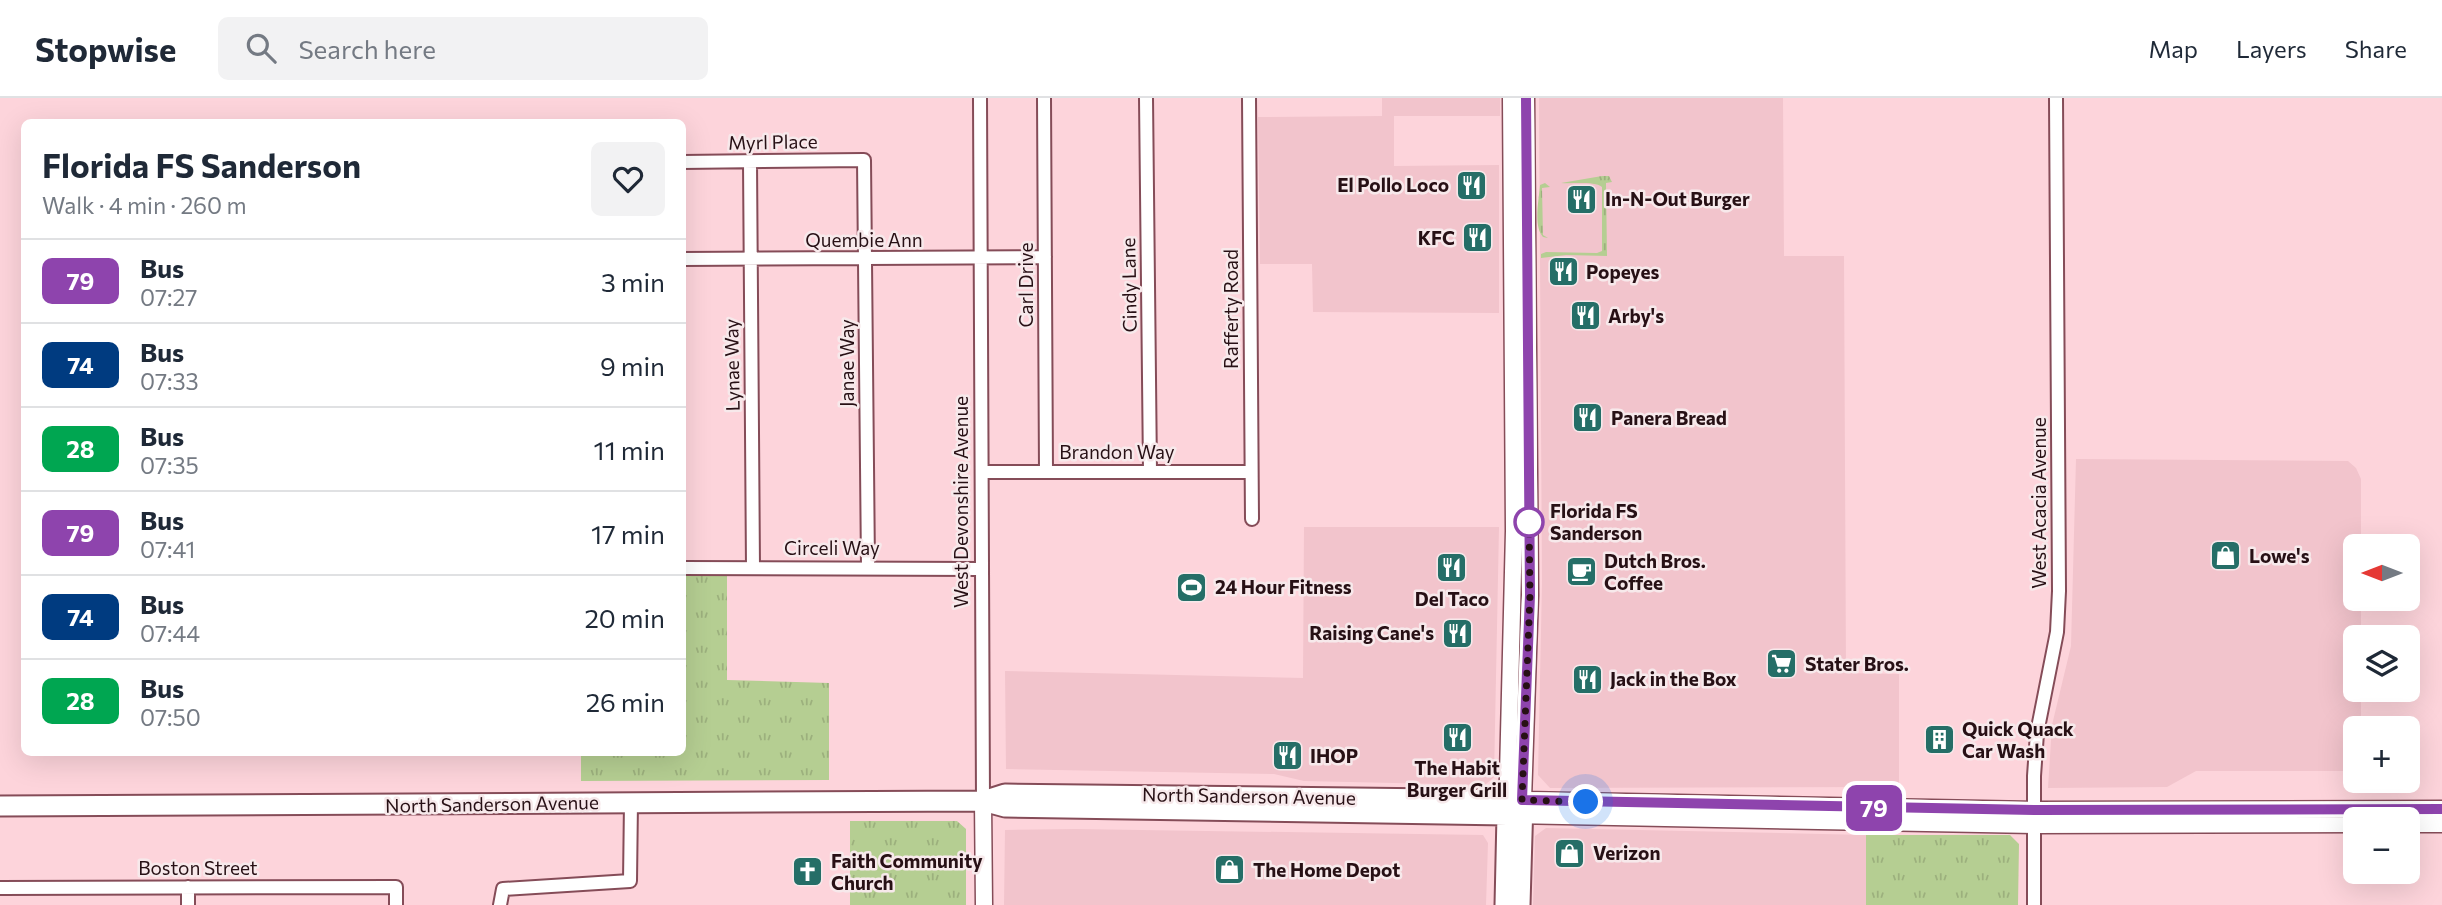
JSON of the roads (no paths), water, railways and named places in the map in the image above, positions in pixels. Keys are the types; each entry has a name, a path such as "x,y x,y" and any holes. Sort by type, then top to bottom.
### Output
{"highway":[{"name":"North Sanderson Avenue","path":"984,801 1005,793 1385,797 1515,808"},
{"path":"1363,798 1318,807 1323,813 1381,806 1384,805 1385,797"},
{"name":"North Sanderson Avenue","path":"0,806 984,801 1005,807 1323,813 1515,808"},
{"path":"1505,905 1515,808"},
{"path":"1515,808 1520,905"}],"main road":[{"path":"1511,98 1515,808"},
{"path":"1519,98 1520,142 1527,157"},
{"path":"1515,808 1530,595 1526,98"},
{"name":"West Devonshire Avenue","path":"984,801 984,905"},
{"path":"1515,808 1731,805 1890,808 2034,818 2343,824"},
{"path":"1652,818 1677,813 1727,812 1731,805"},
{"path":"1743,819 1744,813 1749,812 1811,813 1836,807"},
{"path":"1515,808 1652,818 1858,821 2442,809"},
{"path":"1858,821 1883,815 1890,808"},
{"path":"2420,824 2442,824"}],"street":[{"name":"West Devonshire Avenue","path":"980,98 984,801"},
{"name":"Carl Drive","path":"1044,98 1046,471"},
{"name":"Cindy Lane","path":"1146,98 1150,471"},
{"name":"Rafferty Road","path":"1249,98 1252,519"},
{"name":"West Acacia Avenue","path":"2034,905 2037,733 2057,632 2059,591 2056,98"},
{"name":"Myrl Place","path":"686,162 864,160"},
{"name":"Janae Way","path":"864,160 868,567"},
{"name":"Lynae Way","path":"750,162 753,568"},
{"name":"Quembie Ann","path":"686,260 1045,257"},
{"name":"Brandon Way","path":"982,472 1251,472"},
{"name":"Circeli Way","path":"686,568 982,569"},
{"path":"500,905 503,888 630,881 631,802"},
{"path":"188,887 188,905"},
{"name":"Boston Street","path":"0,888 396,887 396,905"}],"place":[{"name":"El Pollo Loco","path":"1472,185"},
{"name":"In-N-Out Burger","path":"1582,199"},
{"name":"KFC","path":"1478,238"},
{"name":"Popeyes","path":"1563,272"},
{"name":"Arby's","path":"1585,316"},
{"name":"Panera Bread","path":"1588,418"},
{"name":"Florida FS Sanderson","path":"1529,522"},
{"name":"Lowe's","path":"2226,556"},
{"name":"Del Taco","path":"1452,568"},
{"name":"Dutch Bros. Coffee","path":"1581,572"},
{"name":"24 Hour Fitness","path":"1192,587"},
{"name":"Raising Cane's","path":"1457,633"},
{"name":"Stater Bros.","path":"1782,664"},
{"name":"Jack in the Box","path":"1587,679"},
{"name":"The Habit Burger Grill","path":"1457,737"},
{"name":"Quick Quack Car Wash","path":"1939,740"},
{"name":"IHOP","path":"1287,756"},
{"name":"Verizon","path":"1570,853"},
{"name":"The Home Depot","path":"1230,870"},
{"name":"Faith Community Church","path":"808,872"}]}
